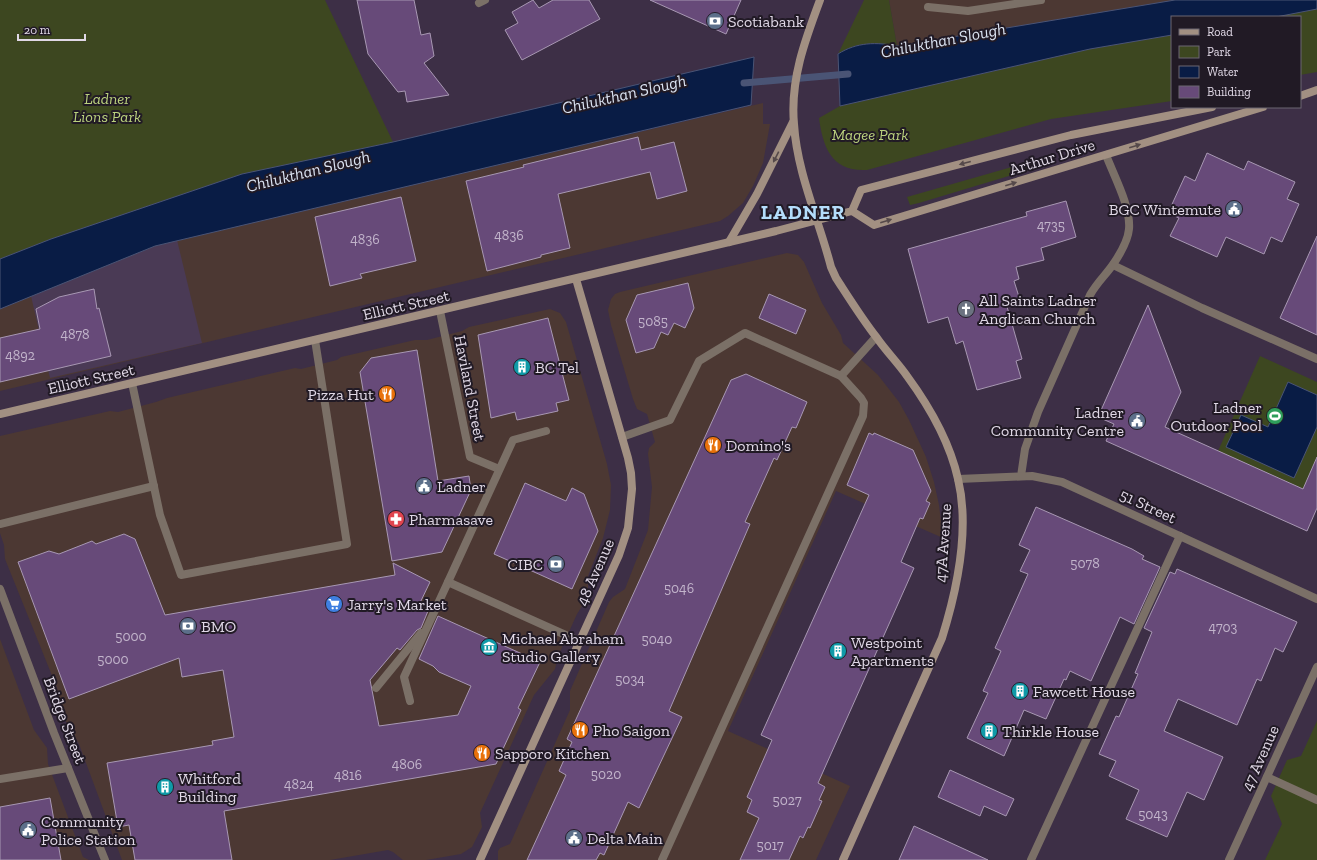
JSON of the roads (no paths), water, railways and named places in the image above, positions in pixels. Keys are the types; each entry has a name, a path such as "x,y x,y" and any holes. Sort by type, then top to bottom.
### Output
{"main road":[{"path":"728,242 757,194 793,122 794,94 800,58 820,0"},
{"path":"1301,90 1317,86"},
{"path":"1301,96 1317,90"},
{"name":"Arthur Drive","path":"1207,108 1071,135 862,190 852,210 874,225 1260,108"},
{"name":"47A Avenue","path":"793,122 800,162 831,267 836,278 876,338 908,376 932,416 947,447 958,479 962,517 961,549 949,616 931,666 843,860"},
{"path":"818,220 852,210"},
{"name":"Elliott Street","path":"0,414 576,279 818,220"},
{"name":"48 Avenue","path":"480,860 619,555 628,528 632,489 631,473 576,279"}],"street":[{"path":"928,7 968,11 1041,0"},
{"path":"1022,476 1025,449 1038,412 1090,295 1096,284 1113,264 1129,231 1129,219 1106,155"},
{"path":"1113,264 1208,311 1317,359"},
{"name":"Haviland Street","path":"440,311 470,457 500,469"},
{"path":"622,437 670,420 699,361 745,333 841,376 864,403 863,416 662,860"},
{"path":"841,376 876,338"},
{"path":"132,384 160,515 181,575 347,544 314,340"},
{"path":"410,701 404,676 513,440 546,430"},
{"name":"51 Street","path":"958,479 1022,476 1042,477 1062,482 1317,600"},
{"path":"0,524 154,486"},
{"path":"1031,860 1180,536"},
{"path":"448,582 579,641"},
{"name":"Bridge Street","path":"0,589 68,768 106,860"},
{"path":"376,688 429,623"},
{"name":"47 Avenue","path":"1229,860 1317,667"},
{"path":"0,779 68,768"},
{"path":"1267,777 1317,800"}],"water":[{"path":"1175,0 1317,0 1317,9 1281,16 1171,16 1171,35 1090,49 840,106 838,54 852,47 867,44 898,46"},
{"path":"754,57 751,105 155,246 0,309 0,259 51,239 242,174 393,142"},
{"path":"1288,382 1317,395 1317,427 1294,478 1226,447 1241,415 1268,427"}],"waterway":[{"name":"Chilukthan Slough","path":"744,83 848,74"}],"place":[{"name":"Scotiabank","path":"715,21"},
{"name":"BGC Wintemute","path":"1234,209"},
{"name":"All Saints Ladner Anglican Church","path":"966,309"},
{"name":"BC Tel","path":"522,367"},
{"name":"Pizza Hut","path":"387,394"},
{"name":"Ladner Outdoor Pool","path":"1275,416"},
{"name":"Ladner Community Centre","path":"1137,421"},
{"name":"Domino's","path":"713,445"},
{"name":"Ladner","path":"424,486"},
{"name":"Pharmasave","path":"396,519"},
{"name":"CIBC","path":"556,564"},
{"name":"Jarry's Market","path":"334,604"},
{"name":"BMO","path":"188,626"},
{"name":"Michael Abraham Studio Gallery","path":"489,647"},
{"name":"Westpoint Apartments","path":"838,651"},
{"name":"Fawcett House","path":"1020,691"},
{"name":"Pho Saigon","path":"580,730"},
{"name":"Thirkle House","path":"989,731"},
{"name":"Sapporo Kitchen","path":"482,753"},
{"name":"Whitford Building","path":"165,787"},
{"name":"Community Police Station","path":"28,830"},
{"name":"Delta Main","path":"574,838"}],"district":[{"name":"LADNER","path":"803,212"}],"park label":[{"name":"Ladner Lions Park","path":"107,107"},
{"name":"Magee Park","path":"870,134"}]}
